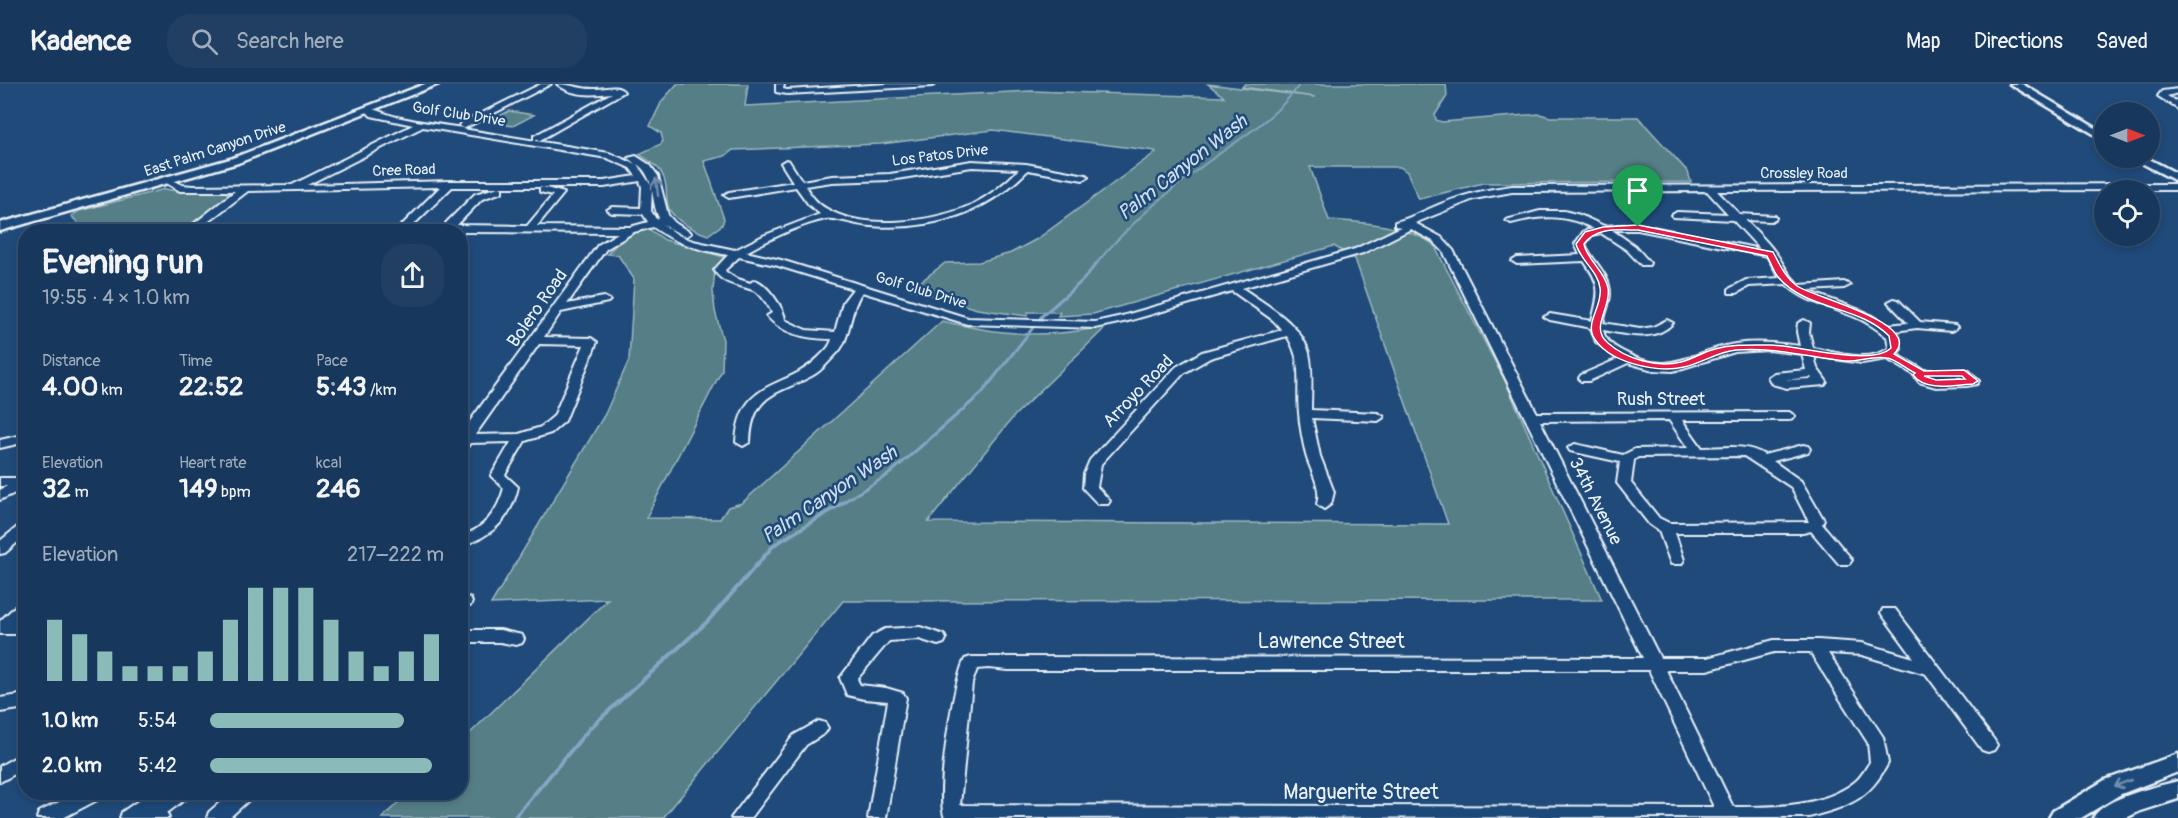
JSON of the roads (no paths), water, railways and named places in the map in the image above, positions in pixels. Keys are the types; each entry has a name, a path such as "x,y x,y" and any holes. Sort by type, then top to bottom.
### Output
{"main road":[{"name":"East Palm Canyon Drive","path":"0,227 234,161 434,84"},
{"path":"2015,84 2094,130"},
{"path":"2026,84 2094,123"},
{"path":"2160,162 2178,172"},
{"path":"2158,168 2178,179"},
{"path":"2061,818 2113,787 2178,763"},
{"path":"2105,818 2134,803 2178,789"}],"street":[{"path":"463,126 547,84"},
{"path":"537,138 620,92 618,90 580,91 566,88 561,84"},
{"path":"781,88 932,84"},
{"path":"2178,91 2165,93 2162,96 2178,106"},
{"name":"Golf Club Drive","path":"369,110 374,114 422,124 601,154 633,166 644,178"},
{"name":"Golf Club Drive","path":"369,110 606,149 636,160 656,176 660,222"},
{"path":"294,187 422,124"},
{"path":"786,163 808,198 827,213 876,225 921,223 941,218 1005,190 1026,168"},
{"name":"Los Patos Drive","path":"729,195 832,178 909,175 972,164 997,164 1057,171 1083,177"},
{"path":"612,210 646,212 647,187 644,178"},
{"name":"Cree Road","path":"168,181 180,188 246,188 603,184 644,178"},
{"path":"408,224 449,184"},
{"name":"Crossley Road","path":"1434,210 1466,197 1512,189 2178,187"},
{"path":"199,224 246,188"},
{"path":"1709,188 1770,254 1775,267 1785,281 1796,289 1826,303 1862,314 1886,328 1896,343 1895,348 1888,355"},
{"path":"452,224 477,196 486,191 549,190 559,193 530,229"},
{"name":"Golf Club Drive","path":"646,212 660,222 682,232 967,321 1053,325 1077,323 1230,285 1360,242 1398,224 1407,224 1434,210"},
{"path":"1511,220 1531,214 1554,212 1580,217 1638,252 1645,263"},
{"path":"827,213 773,235 742,251 722,265 719,273 731,281 760,289 771,304 770,310 774,318 783,326 838,338"},
{"path":"1677,215 1771,218"},
{"name":"Bolero Road","path":"468,434 602,247 630,230 660,222"},
{"name":"34th Avenue","path":"1407,224 1437,239 1448,250 1654,663 1727,815"},
{"path":"1770,254 1638,227 1603,229 1588,233 1582,239 1582,251 1604,288 1601,311 1595,325 1596,335 1604,345 1627,359 1641,364 1671,366 1684,364 1717,351 1736,348 1782,348 1848,359 1888,355 1922,374"},
{"path":"468,230 630,230"},
{"name":"Golf Club Drive","path":"742,251 778,255 871,282 974,315 978,320"},
{"path":"1517,261 1586,258"},
{"path":"1733,291 1746,283 1785,281"},
{"path":"1230,285 1270,321 1285,327 1302,350 1305,414 1313,456 1327,492 1324,504"},
{"path":"1796,289 1844,285"},
{"path":"743,442 744,421 752,405 767,392 807,371 812,371 836,348 849,302 860,287"},
{"path":"556,310 604,300"},
{"path":"1894,302 1917,325"},
{"path":"1550,317 1640,333 1657,330 1667,323"},
{"path":"1804,323 1807,351 1814,373"},
{"path":"1886,328 1917,325 1951,327"},
{"name":"Arroyo Road","path":"1102,501 1090,488 1095,463 1180,369 1206,355 1285,327"},
{"path":"468,442 520,438 546,430 560,418 591,342 537,340"},
{"path":"1585,378 1627,359"},
{"path":"1305,414 1378,417"},
{"name":"Rush Street","path":"1532,417 1789,416"},
{"path":"1668,417 1692,453"},
{"path":"468,539 478,536 490,528 507,504 511,487 498,476 520,438"},
{"path":"0,444 18,440"},
{"path":"1575,448 1627,460"},
{"path":"1762,460 1803,449"},
{"path":"1635,453 1753,454 1796,484 1816,520 1814,525 1803,528 1666,528 1654,521 1626,489 1624,483 1627,460 1630,454 1635,453"},
{"path":"0,482 18,482"},
{"path":"0,496 18,486"},
{"path":"1814,525 1844,561"},
{"path":"1666,528 1676,560"},
{"path":"0,549 18,534"},
{"path":"1,628 18,613"},
{"path":"1889,613 1988,745"},
{"path":"1,628 18,628"},
{"path":"877,818 897,698 887,693 862,693 853,690 848,678 865,655 885,635 920,633 938,639"},
{"path":"468,636 500,636 516,639"},
{"name":"Lawrence Street","path":"995,815 952,813 950,799 964,683 971,663 1707,664 1774,646 1815,646 1862,650 1932,670"},
{"name":"Marguerite Street","path":"995,815 1727,815 1789,814 1823,808 1863,785 1879,763 1877,742 1815,646"},
{"path":"0,705 18,702"},
{"path":"740,818 800,740 819,728"},
{"path":"0,775 18,763"},
{"path":"46,818 81,800"},
{"path":"143,817 158,800"},
{"path":"143,817 169,800"},
{"path":"216,818 236,800"}],"waterway":[{"name":"Palm Canyon Wash","path":"1096,264 1147,211 1190,175 1268,118 1300,84"},
{"name":"Palm Canyon Wash","path":"843,502 888,475 982,393 1042,316 1082,281 1097,263"},
{"name":"Palm Canyon Wash","path":"514,818 590,728 708,621 774,545 846,501"}]}
